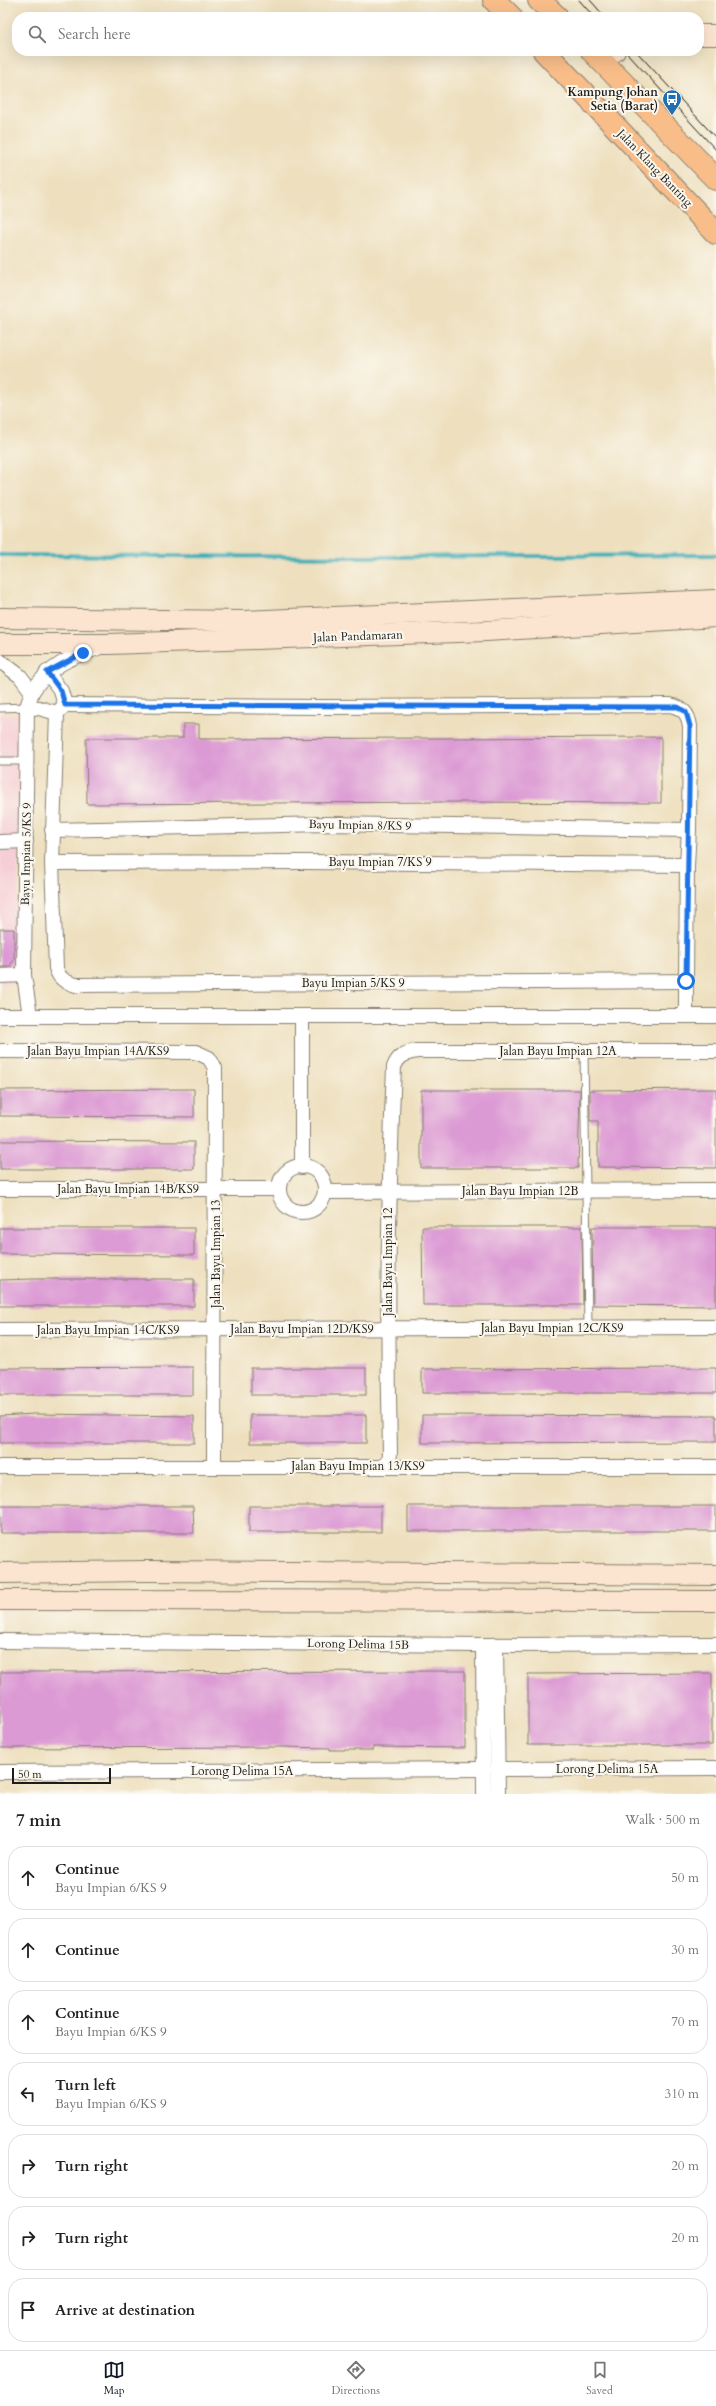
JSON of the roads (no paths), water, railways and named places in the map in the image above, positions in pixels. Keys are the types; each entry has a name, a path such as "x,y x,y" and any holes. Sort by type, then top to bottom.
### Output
{"highway":[{"path":"494,0 506,12"},
{"path":"539,0 552,12"},
{"name":"Jalan Klang Banting","path":"549,56 716,233"},
{"path":"604,56 716,178"}],"street":[{"path":"704,35 716,35"},
{"name":"Jalan Pandamaran","path":"0,618 243,621 716,600"},
{"name":"Jalan Pandamaran","path":"0,644 109,644 486,631 716,617"},
{"path":"52,863 52,830 61,691 47,672 70,658 109,644"},
{"path":"0,661 20,676 32,692"},
{"name":"Bayu Impian 5/KS 9","path":"30,1016 24,975 27,707 32,692 47,672"},
{"path":"27,707 61,709 670,705 678,707 686,712 690,726 686,1016"},
{"name":"Bayu Impian 8/KS 9","path":"52,830 327,824 689,830"},
{"path":"0,842 26,841"},
{"name":"Bayu Impian 7/KS 9","path":"52,863 310,862 688,865"},
{"name":"Bayu Impian 5/KS 9","path":"52,863 56,968 60,978 76,984 686,981"},
{"path":"0,976 24,975"},
{"path":"0,1016 716,1016"},
{"path":"302,1016 302,1167"},
{"name":"Jalan Bayu Impian 14A/KS9","path":"0,1051 196,1052"},
{"name":"Jalan Bayu Impian 12A","path":"401,1056 407,1052 417,1051 716,1051"},
{"name":"Jalan Bayu Impian 13","path":"196,1052 209,1058 216,1068 217,1189 214,1466"},
{"name":"Jalan Bayu Impian 12","path":"382,1466 389,1463 390,1452 388,1192 394,1067 401,1056"},
{"path":"302,1167 310,1168 319,1175 323,1181 325,1192 316,1207 300,1212 292,1210 285,1205 279,1188 284,1175 293,1169 302,1167"},
{"name":"Jalan Bayu Impian 14B/KS9","path":"0,1189 279,1188"},
{"name":"Jalan Bayu Impian 12B","path":"325,1192 716,1190"},
{"name":"Jalan Bayu Impian 12C/KS9","path":"388,1330 716,1327"},
{"name":"Jalan Bayu Impian 12D/KS9","path":"216,1329 388,1330"},
{"name":"Jalan Bayu Impian 14C/KS9","path":"0,1330 216,1329"},
{"name":"Jalan Bayu Impian 13/KS9","path":"0,1467 716,1467"},
{"path":"0,1573 146,1571 716,1575"},
{"path":"0,1600 716,1601"},
{"name":"Lorong Delima 15B","path":"0,1641 489,1645 716,1644"},
{"path":"489,1645 491,1769 498,1794"},
{"name":"Lorong Delima 15A","path":"0,1772 716,1768"},
{"path":"484,1794 491,1769"}],"lane":[{"path":"0,708 27,707"},
{"path":"0,761 27,761"},
{"path":"584,1051 588,1328"}],"waterway":[{"path":"0,555 364,557 716,555"}],"tram line":[{"path":"579,0 590,12"},
{"path":"590,0 601,12"},
{"path":"630,56 716,150"},
{"path":"641,56 716,138"}],"place":[{"name":"Kampung Johan Setia (Barat)","path":"672,116"}]}
